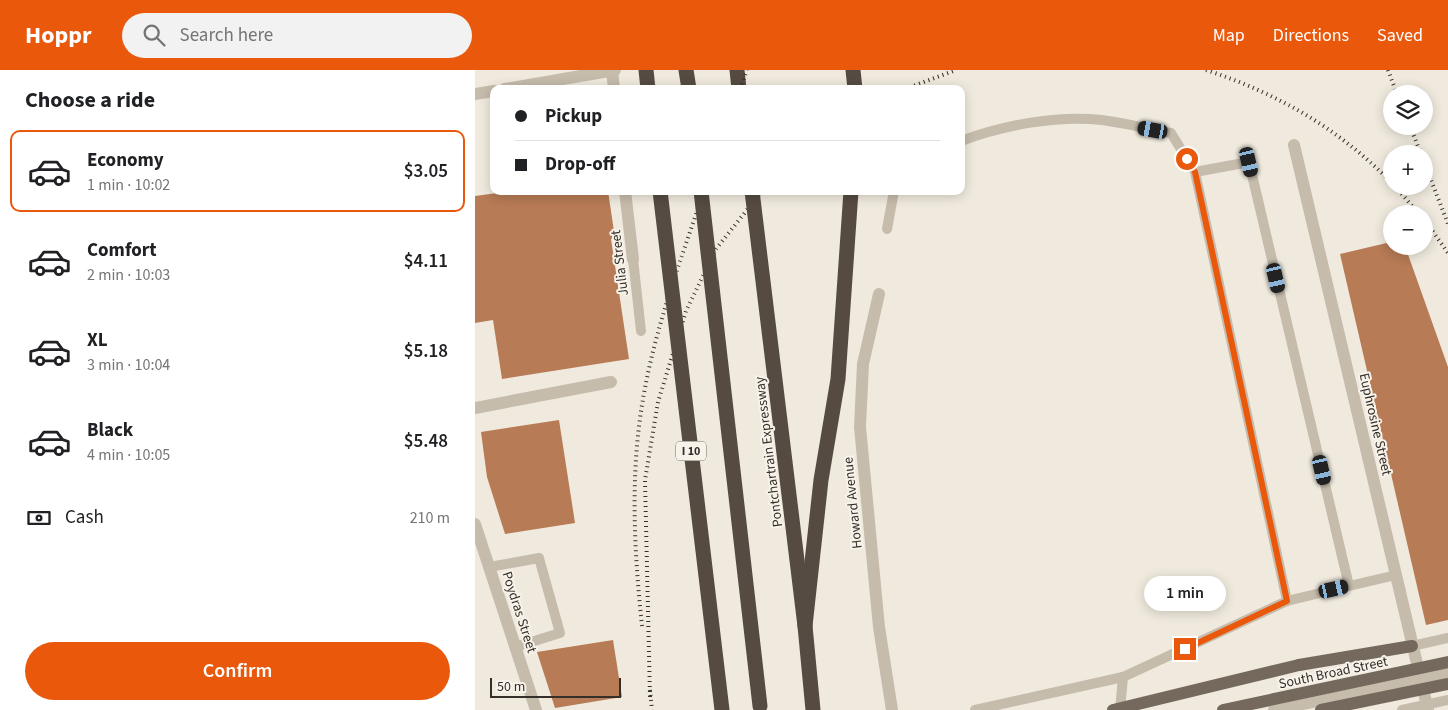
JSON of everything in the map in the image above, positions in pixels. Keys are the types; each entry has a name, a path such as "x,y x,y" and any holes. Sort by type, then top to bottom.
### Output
{"highway":[{"path":"646,70 648,85"},
{"path":"687,70 689,85"},
{"path":"737,70 739,85"},
{"path":"853,70 855,85"},
{"name":"I 10","path":"660,195 722,710"},
{"path":"701,195 761,708"},
{"name":"Pontchartrain Expressway","path":"752,195 805,626 813,710"},
{"path":"805,626 821,480 838,379 851,195"}],"main road":[{"path":"1113,710 1299,665 1412,646"},
{"name":"South Broad Street","path":"1223,710 1448,662"},
{"path":"1321,710 1448,684"}],"street":[{"path":"529,85 613,71 614,85"},
{"path":"475,94 490,91"},
{"name":"Euphrosine Street","path":"1294,145 1428,707"},
{"name":"Julia Street","path":"625,195 633,259"},
{"name":"Howard Avenue","path":"879,294 863,364 860,427 879,627 891,710"},
{"path":"475,408 611,382"},
{"name":"Poydras Street","path":"475,524 536,710"},
{"path":"1274,710 1448,674"}],"lane":[{"path":"965,140 1014,126 1067,118 1102,120 1171,133 1195,172 1287,601"},
{"path":"1195,172 1249,162 1349,586"},
{"path":"887,229 893,195"},
{"name":"Julia Street","path":"633,259 641,331"},
{"path":"489,567 539,558 560,633 515,647"},
{"path":"975,710 1123,677 1287,601 1396,576"},
{"path":"1412,646 1448,638"},
{"path":"1120,710 1123,677"},
{"path":"1402,710 1428,707 1448,700"}],"building":[{"path":"490,194 609,195 615,238 611,239 629,359 502,379 493,320 475,323 475,196"},
{"path":"1383,244 1383,255 1408,255 1448,367 1448,620 1426,625 1340,254"},
{"path":"559,420 575,523 505,534 487,477 481,432"},
{"path":"613,640 622,697 555,708 537,652"}],"railway":[{"path":"741,85 747,70"},
{"path":"916,85 956,70"},
{"path":"1206,70 1258,90 1306,115 1350,145 1383,174"},
{"path":"1388,70 1394,85"},
{"path":"1414,135 1417,145"},
{"path":"1433,185 1448,224"},
{"path":"642,626 635,541 636,455 639,427 654,346 703,195"},
{"path":"650,697 645,480 658,402 686,311 716,249 759,195"},
{"path":"1403,195 1411,205"},
{"path":"1433,232 1448,253"},
{"path":"650,690 652,710"}],"route":[{"path":"1185,649 1287,601 1195,172 1187,159"}]}
